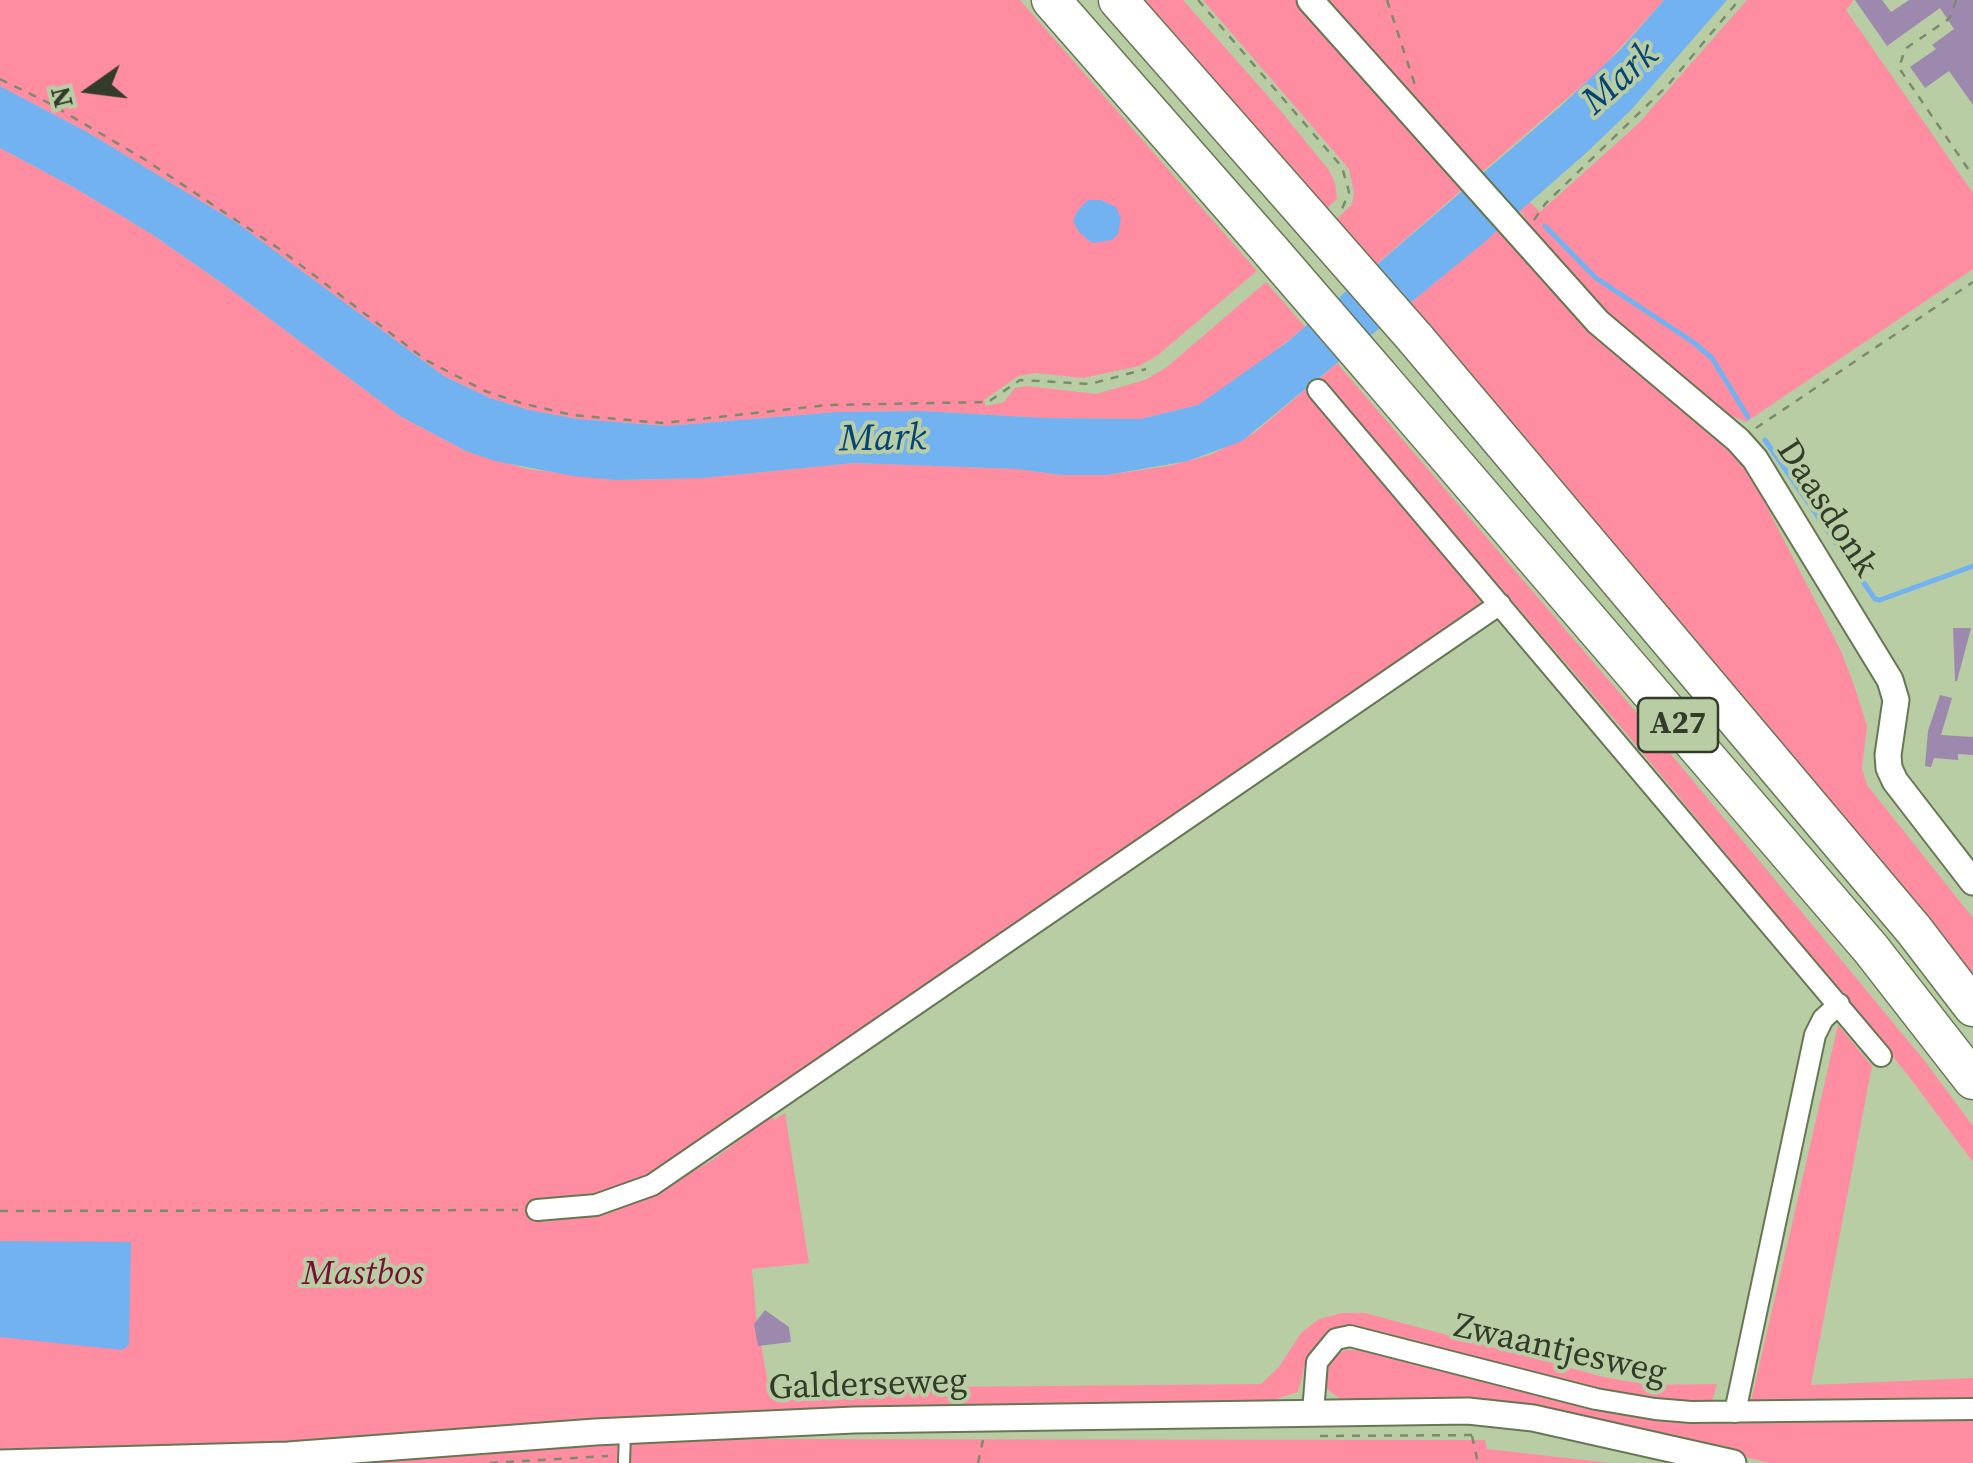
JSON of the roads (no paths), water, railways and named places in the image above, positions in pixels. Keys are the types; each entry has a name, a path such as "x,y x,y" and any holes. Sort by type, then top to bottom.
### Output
{"highway":[{"name":"A27","path":"1052,0 1871,949 1973,1080"},
{"name":"A27","path":"1118,0 1325,212 1415,338 1914,930 1973,1007"}],"street":[{"name":"Daasdonk","path":"1310,0 1598,322 1755,458 1881,662 1896,700 1889,768 1895,781 1973,882"},
{"path":"1318,390 1881,1056"},
{"path":"536,1210 596,1206 652,1185 1500,604"},
{"path":"1735,1412 1815,1035 1823,1019 1839,1004"},
{"name":"Zwaantjesweg","path":"1315,1424 1317,1362 1336,1339 1350,1336 1626,1406 1691,1412 1973,1409"},
{"name":"Galderseweg","path":"0,1463 624,1450 854,1420 1315,1424 1468,1411 1533,1418 1733,1463"}],"water":[{"name":"Mark","path":"1664,0 1727,0 1631,110 1481,245 1242,441 1188,461 1107,475 854,463 703,478 617,480 495,461 466,451 400,416 150,233 0,148 0,86 89,133 237,223 444,376 490,398 529,410 578,419 667,426 837,412 1140,419 1198,405 1286,343 1562,105 1621,49"},
{"path":"1088,200 1101,200 1116,207 1121,218 1118,234 1112,240 1092,243 1079,232 1073,221"},
{"path":"0,1241 131,1242 129,1345 122,1350 0,1337"}],"waterway":[{"path":"1545,226 1596,278 1712,358 1748,417"},
{"path":"1765,440 1875,599 1973,566"}],"park label":[{"name":"Mastbos","path":"363,1275"}]}
